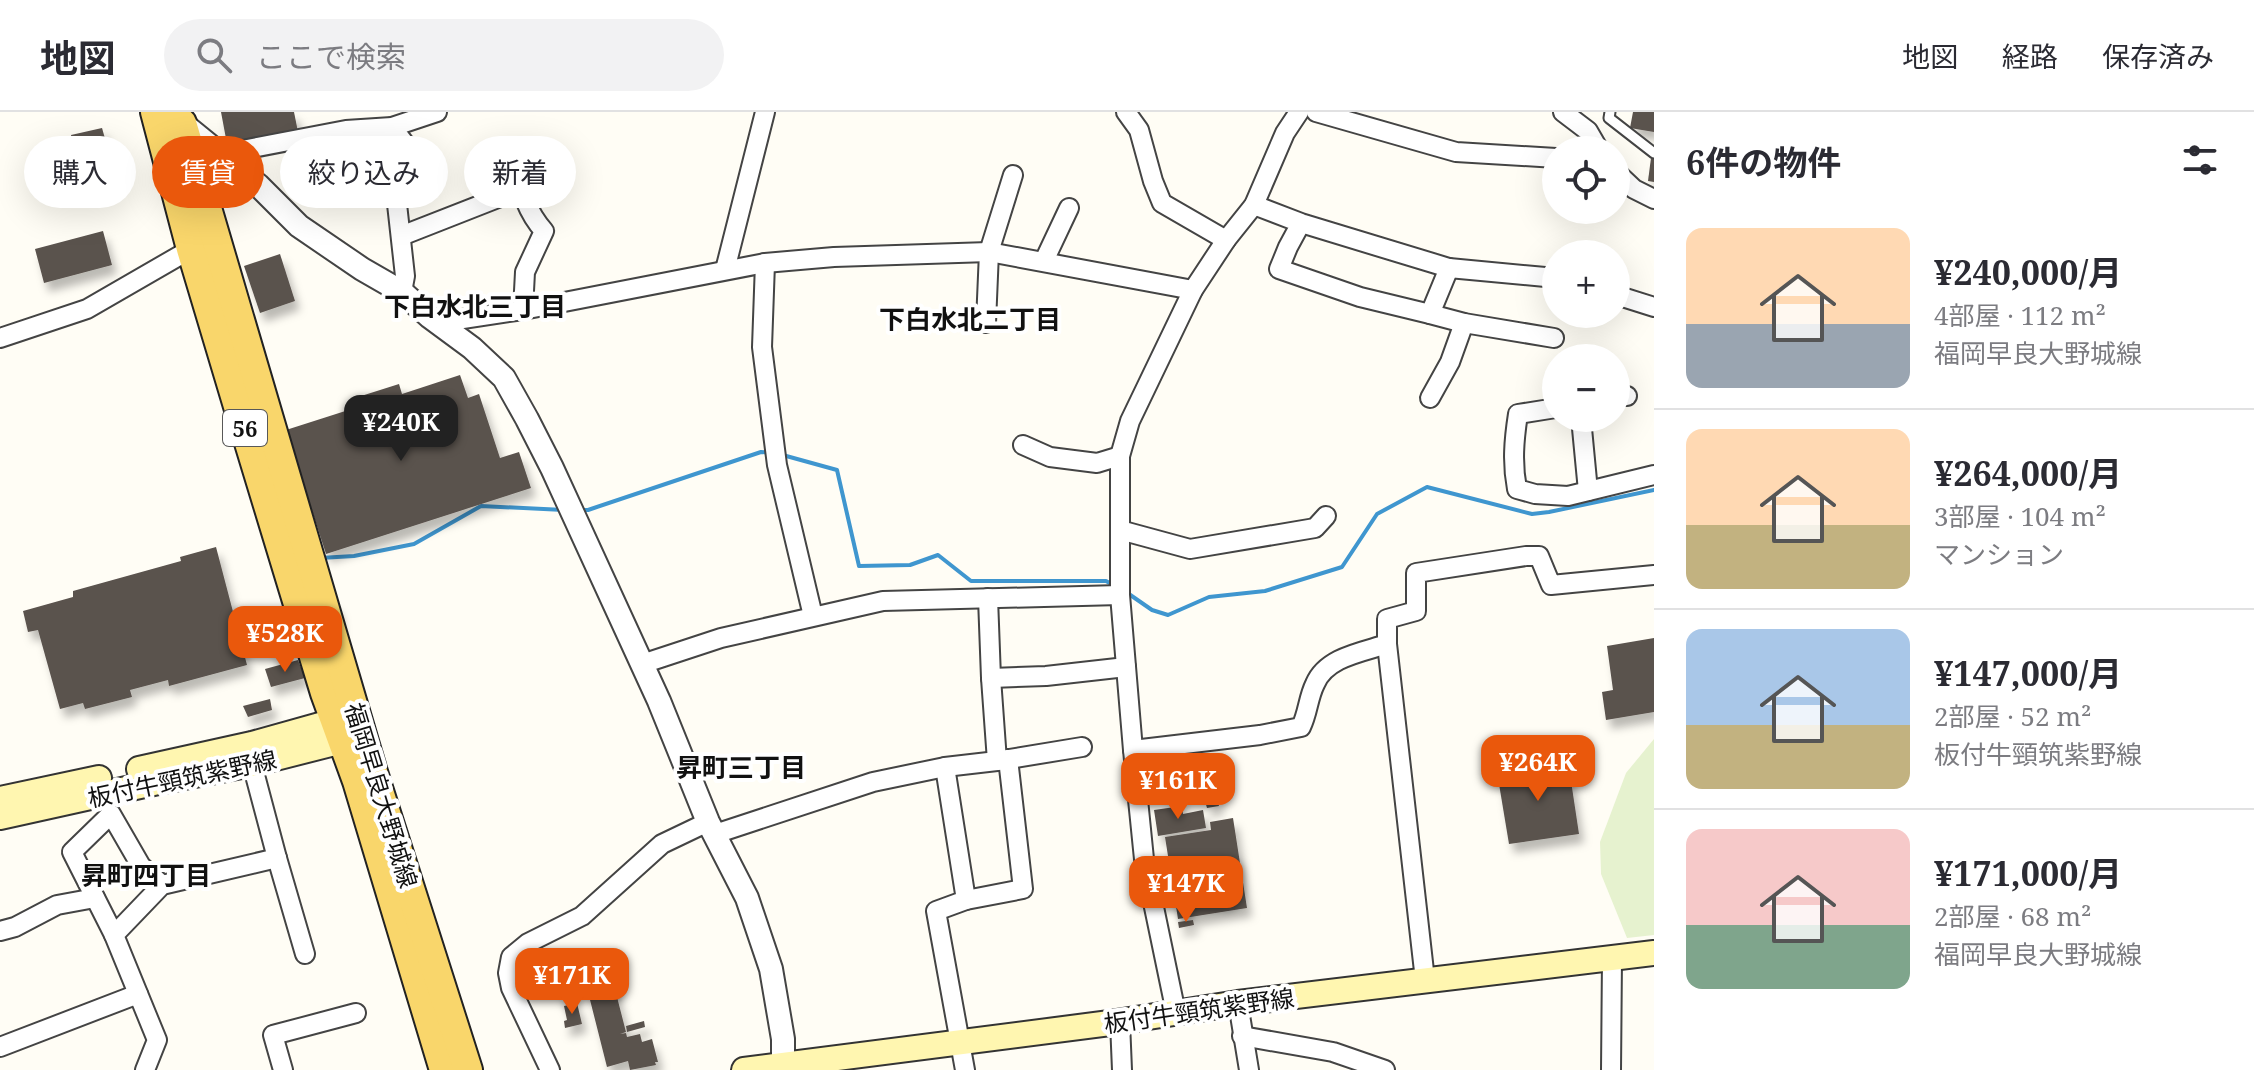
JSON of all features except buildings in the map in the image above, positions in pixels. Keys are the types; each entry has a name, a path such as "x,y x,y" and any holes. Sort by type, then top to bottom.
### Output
{"main road":[{"name":"福岡早良大野城線","path":"155,112 191,249 349,728 372,769 468,1070"},
{"name":"福岡早良大野城線","path":"176,116 349,728 357,781 444,1070"},
{"name":"板付牛頸筑紫野線","path":"0,817 252,764 349,728"},
{"name":"板付牛頸筑紫野線","path":"0,799 252,744 349,728"},
{"name":"板付牛頸筑紫野線","path":"744,1070 1120,1022 1238,1003 1654,953"}],"street":[{"path":"264,146 346,130 366,120 392,127 437,112"},
{"path":"725,270 765,112"},
{"path":"1126,112 1139,130 1162,203 1226,240"},
{"path":"1176,1013 1144,859 1133,750 1120,595 1120,456 1130,421 1193,290 1254,205 1285,133 1299,112"},
{"path":"1316,112 1456,152 1542,157"},
{"path":"1563,112 1591,136"},
{"path":"176,116 200,136"},
{"path":"392,127 405,144 407,162 397,204 405,276 402,292"},
{"path":"986,323 989,252 1013,175"},
{"path":"1630,185 1654,199"},
{"path":"264,193 299,226 402,292 504,378 552,468 642,664 712,828 747,898 771,969 783,1039 783,1067"},
{"path":"1254,205 1301,223 1449,268 1542,277"},
{"path":"401,236 472,208"},
{"path":"523,310 525,272 544,231 528,208"},
{"path":"1044,261 1069,208"},
{"path":"1301,223 1279,269 1360,297 1464,323 1554,338"},
{"path":"0,338 87,309 191,249"},
{"path":"448,330 456,320 765,263 834,257 989,252 1193,290"},
{"path":"765,263 762,347 775,450 813,616"},
{"path":"1430,314 1449,268"},
{"path":"1630,299 1654,307"},
{"path":"1430,398 1450,362 1464,323"},
{"path":"1542,410 1518,414 1513,470 1517,489 1535,494 1568,496 1654,475"},
{"path":"1582,432 1588,491"},
{"path":"1023,445 1050,457 1097,463 1120,456"},
{"path":"1120,530 1190,549 1315,528 1326,516"},
{"path":"1425,980 1387,644 1387,619 1416,611 1416,573 1539,556 1551,585 1654,575"},
{"path":"642,664 721,638 883,601 1120,595"},
{"path":"965,1070 936,911 966,900 1023,889 991,678 988,598"},
{"path":"1133,750 1301,727 1315,683 1326,667 1387,644"},
{"path":"991,678 1046,676 1126,667"},
{"path":"550,1070 511,988 508,973 511,957 528,943 582,916 662,844 873,782 945,767 1082,747"},
{"path":"252,764 305,954"},
{"path":"945,767 966,900"},
{"path":"145,1070 157,1040 114,935 72,852 111,814 141,866 162,885"},
{"path":"114,935 162,885 277,858"},
{"path":"0,931 15,927 57,905 95,898"},
{"path":"1611,1070 1612,959"},
{"path":"0,1047 138,994"},
{"path":"1238,1003 1249,1070"},
{"path":"283,1070 273,1035 356,1013"},
{"path":"1120,1022 1122,1070"},
{"path":"1242,1036 1333,1052 1385,1070"}],"lane":[{"path":"1610,112 1609,118 1654,153"}],"green space":[{"path":"1654,739 1654,935 1627,938 1601,874 1600,842 1626,773"}],"waterway":[{"path":"581,510 761,452 771,453"},
{"path":"779,454 837,470 859,566 910,565 938,555 971,581 1106,581 1115,586"},
{"path":"1126,592 1152,610 1168,615 1209,597 1265,591 1342,567 1377,514 1427,487 1532,514 1654,490"},
{"path":"320,558 354,556 414,544 481,506 564,510"}],"district":[{"name":"下白水北三丁目","path":"475,306"},
{"name":"下白水北二丁目","path":"970,319"},
{"name":"昇町三丁目","path":"741,767"},
{"name":"昇町四丁目","path":"146,875"}]}
